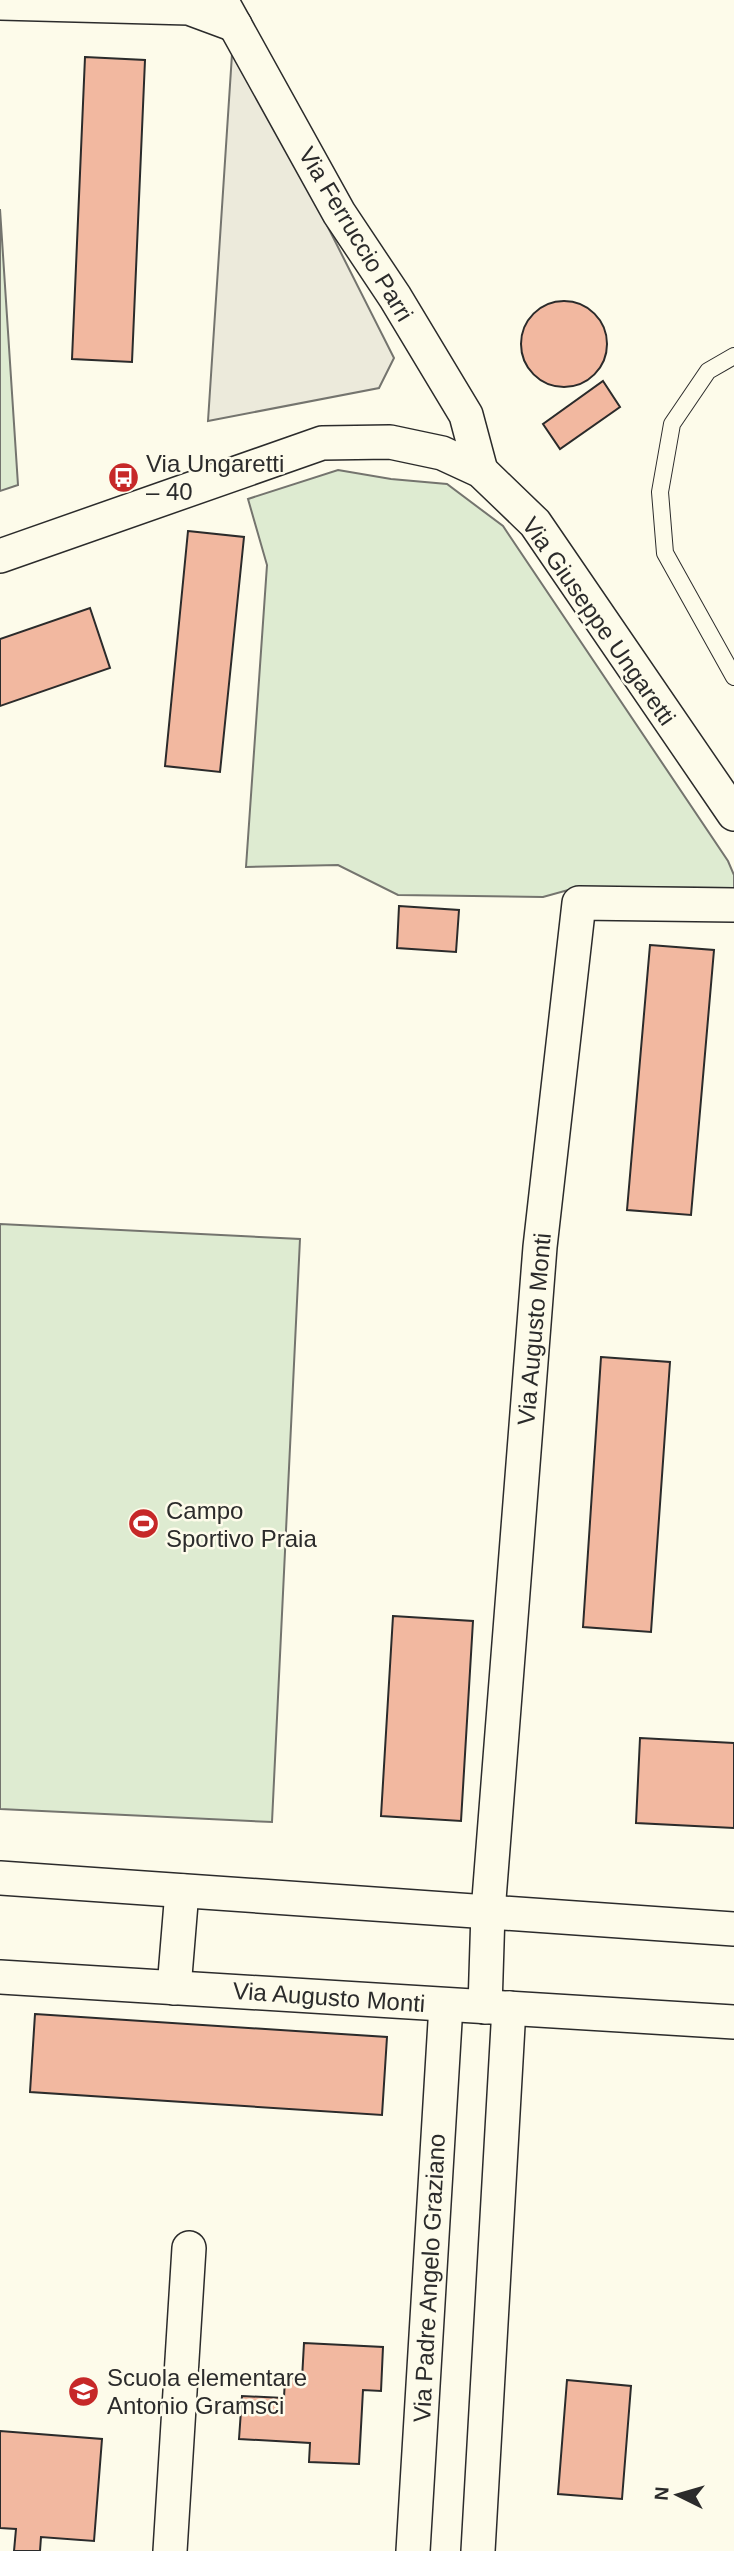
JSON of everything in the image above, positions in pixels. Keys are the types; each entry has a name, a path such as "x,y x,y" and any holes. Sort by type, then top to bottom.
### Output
{"street":[{"path":"0,3 189,8 228,13"},
{"name":"Via Ferruccio Parri","path":"228,13 339,213 395,297 466,415 481,471"},
{"name":"Via Giuseppe Ungaretti","path":"0,556 322,443 390,442 442,453 481,471 535,523 734,814"},
{"name":"Via Augusto Monti","path":"497,2008 488,1912 540,1247 579,903 734,905"},
{"path":"0,1878 734,1929"},
{"path":"174,1988 182,1891"},
{"name":"Via Augusto Monti","path":"0,1977 734,2022"},
{"name":"Via Padre Angelo Graziano","path":"413,2551 446,2005"},
{"path":"478,2551 497,2008"},
{"path":"170,2551 189,2248"}],"lane":[{"path":"734,356 708,371 672,424 660,492 665,553 734,677"}],"green space":[{"path":"0,209 18,485 0,491"},
{"path":"338,470 391,479 447,484 503,526 728,861 734,875 734,888 579,887 543,897 398,895 338,865 246,867 267,565 248,499"},
{"name":"Campo Sportivo Praia","path":"0,1224 300,1239 272,1822 0,1809"}],"shaded area":[{"path":"233,39 394,358 379,388 208,421"}],"building":[{"path":"85,57 145,60 132,362 72,359"},
{"path":"564,301 581,304 595,313 604,327 607,344 604,361 595,375 581,384 564,387 547,384 533,375 524,361 521,344 524,327 533,313 547,304"},
{"path":"603,381 620,407 560,449 543,424"},
{"path":"188,531 244,537 220,772 165,766"},
{"path":"90,608 110,668 0,706 0,639"},
{"path":"399,906 459,910 456,952 397,948"},
{"path":"650,945 714,950 691,1215 627,1210"},
{"path":"601,1357 670,1362 651,1632 583,1627"},
{"path":"393,1616 473,1621 461,1821 381,1816"},
{"path":"640,1738 734,1743 734,1828 636,1823"},
{"path":"35,2014 387,2037 382,2115 30,2092"},
{"path":"304,2343 383,2347 381,2391 363,2390 359,2464 309,2462 310,2443 239,2439 242,2396 284,2398 285,2378 302,2379"},
{"path":"567,2380 631,2386 622,2499 558,2494"},
{"path":"0,2431 102,2439 94,2541 41,2537 40,2551 14,2551 16,2529 0,2528"}],"place":[{"name":"Via Ungaretti – 40","path":"123,477"},
{"name":"Campo Sportivo Praia","path":"143,1524"},
{"name":"Scuola elementare Antonio Gramsci","path":"84,2391"}]}
